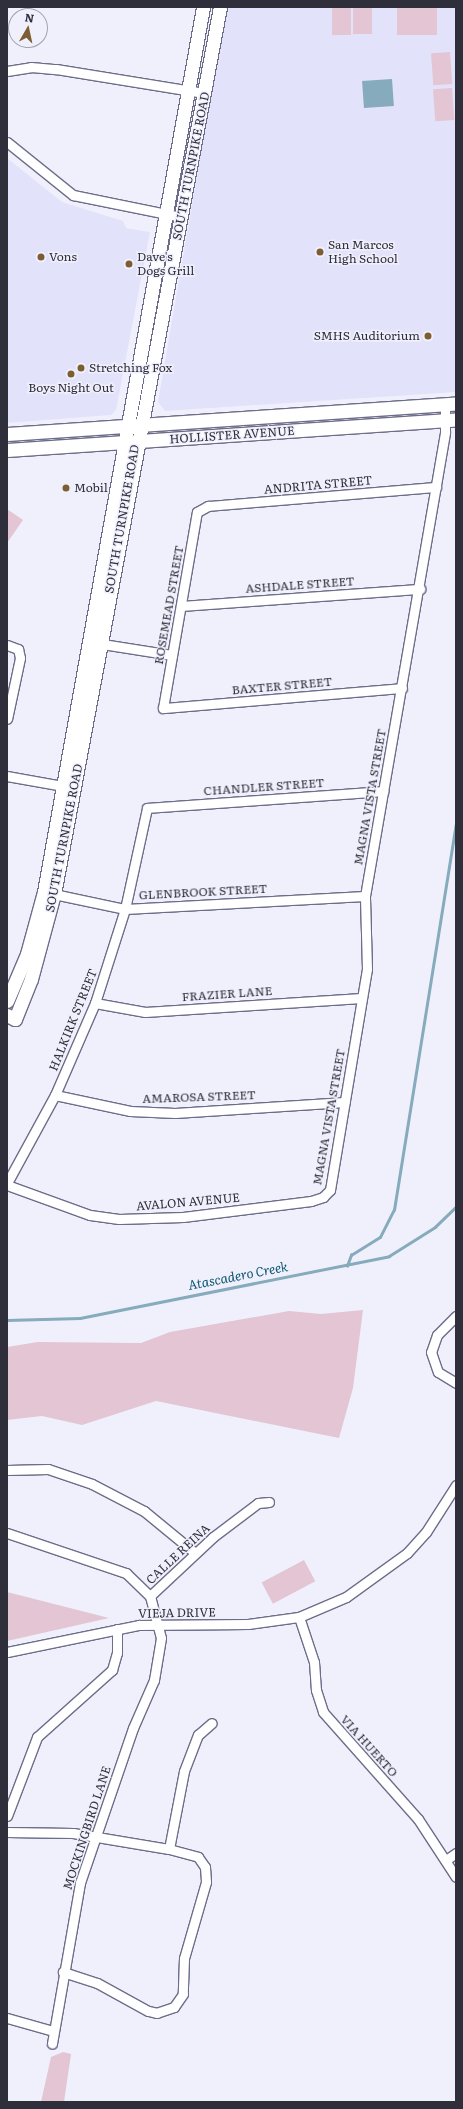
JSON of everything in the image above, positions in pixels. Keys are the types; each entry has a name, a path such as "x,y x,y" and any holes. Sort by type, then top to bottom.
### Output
{"main road":[{"name":"SOUTH TURNPIKE ROAD","path":"7,1015 15,1019 28,986 49,893 95,643 130,441 128,425 203,7"},
{"name":"SOUTH TURNPIKE ROAD","path":"130,441 141,424 220,7"},
{"name":"HOLLISTER AVENUE","path":"7,434 450,404"},
{"name":"HOLLISTER AVENUE","path":"7,450 451,419"},
{"name":"SOUTH TURNPIKE ROAD","path":"7,1001 27,954 49,893"}],"street":[{"path":"7,71 32,67 56,69 204,93"},
{"path":"7,142 73,195 181,217"},
{"name":"MAGNA VISTA STREET","path":"326,1195 330,1190 367,969 365,896 420,589 436,487 451,419 450,404"},
{"name":"ANDRITA STREET","path":"203,508 436,487"},
{"name":"ROSEMEAD STREET","path":"163,708 182,606 197,512 203,508"},
{"name":"ASHDALE STREET","path":"182,606 420,589"},
{"path":"95,643 172,655"},
{"path":"7,645 18,650 20,658 7,719"},
{"name":"BAXTER STREET","path":"163,708 402,688"},
{"path":"7,776 69,787"},
{"name":"CHANDLER STREET","path":"147,808 383,791"},
{"name":"HALKIRK STREET","path":"7,1184 56,1095 95,1003 125,909 147,808"},
{"name":"GLENBROOK STREET","path":"49,893 125,909 365,896"},
{"name":"FRAZIER LANE","path":"95,1003 145,1012 362,998"},
{"name":"AMAROSA STREET","path":"56,1095 130,1111 160,1112 345,1102"},
{"name":"AVALON AVENUE","path":"7,1184 90,1216 119,1219 182,1217 311,1201 326,1195"},
{"path":"456,1316 437,1335 431,1352 438,1372 456,1383"},
{"path":"7,1470 41,1468 92,1484 144,1511 194,1552"},
{"name":"VIEJA DRIVE","path":"7,1652 117,1629 159,1624 248,1624 299,1617 346,1597 407,1553 448,1501 456,1485"},
{"path":"448,1501 456,1506"},
{"name":"CALLE REINA","path":"159,1624 150,1596 194,1552 258,1503 269,1502"},
{"path":"7,1533 113,1565 126,1573 150,1596"},
{"name":"VIA HUERTO","path":"299,1617 314,1662 323,1712 408,1807 456,1876"},
{"name":"MOCKINGBIRD LANE","path":"52,2044 75,1903 94,1838 154,1680 160,1658 159,1624"},
{"path":"7,1816 37,1737 112,1670 118,1653 117,1629"},
{"path":"169,1849 184,1771 198,1736 212,1722"},
{"path":"7,1832 54,1831 169,1849 198,1857 207,1872 188,1941 180,2002 166,2011 148,2011 96,1983 63,1972"},
{"path":"446,1860 456,1853"},
{"path":"7,2018 53,2031"}],"shaded area":[{"name":"San Marcos High School","path":"226,7 456,7 456,392 165,411 158,402"},
{"path":"332,7 351,7 351,35 332,35"},
{"path":"353,7 372,7 372,34 353,34"},
{"path":"397,7 437,7 437,35 397,35"},
{"path":"450,52 452,84 433,85 431,53"},
{"path":"392,79 394,106 364,108 362,81"},
{"path":"452,88 454,120 435,121 433,89"},
{"path":"7,158 62,202 123,221 126,228 150,232 116,410 111,415 7,423"},
{"path":"7,509 23,520 7,543"},
{"path":"363,1310 353,1388 339,1438 156,1401 82,1425 42,1416 7,1420 7,1347 38,1342 141,1343 170,1332 289,1311 321,1314"},
{"path":"304,1560 315,1581 273,1604 262,1583"},
{"path":"7,1592 109,1618 7,1641"},
{"path":"63,2052 71,2054 64,2102 41,2102 51,2057"}],"waterway":[{"path":"347,1266 351,1255 380,1237 394,1210 456,825"},
{"name":"Atascadero Creek","path":"7,1320 80,1318 389,1256 435,1227 456,1207"}],"place":[{"name":"San Marcos High School","path":"320,252"},
{"name":"Vons","path":"41,257"},
{"name":"Dave's Dogs Grill","path":"129,264"},
{"name":"SMHS Auditorium","path":"428,336"},
{"name":"Stretching Fox","path":"81,368"},
{"name":"Boys Night Out","path":"71,374"},
{"name":"Mobil","path":"66,488"}]}
